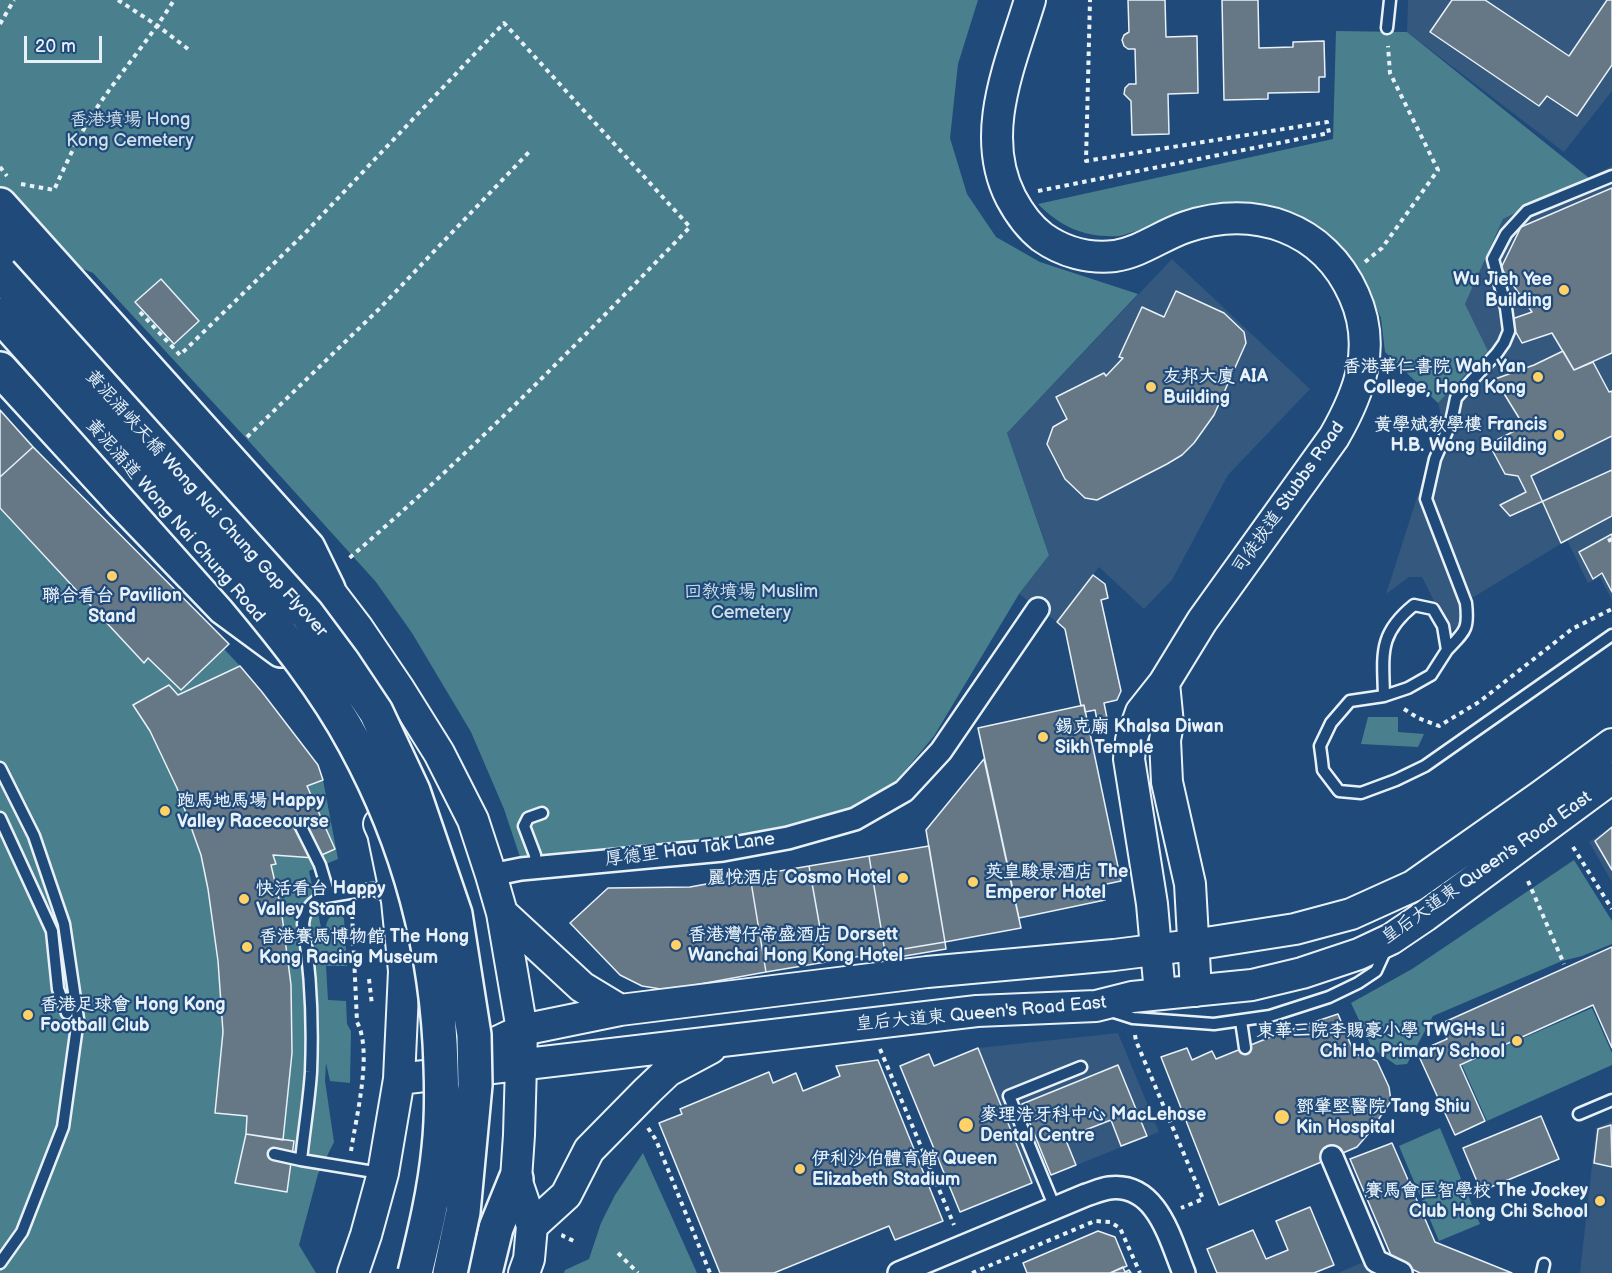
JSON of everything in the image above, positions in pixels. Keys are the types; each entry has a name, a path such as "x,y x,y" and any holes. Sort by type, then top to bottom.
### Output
{"highway":[{"path":"6,194 97,313 308,548 328,589"},
{"name":"黃泥涌峽天橋 Wong Nai Chung Gap Flyover","path":"0,273 307,614 376,712 413,791 455,914 474,1035 475,1085 463,1212 450,1273"},
{"name":"黃泥涌峽天橋 Wong Nai Chung Gap Flyover","path":"0,315 274,625 319,686 354,742 376,784 409,868 429,951 441,1051 440,1146 434,1191 415,1273"},
{"path":"0,369 120,500 224,608 281,650"},
{"path":"485,1273 496,1228 516,1179"}],"main road":[{"name":"司徒拔道 Stubbs Road","path":"1030,0 1000,104 996,139 998,158 1007,190 1021,214 1037,233 1066,250 1082,255 1108,256 1131,252 1184,227 1203,222 1234,217 1264,220 1295,232 1323,252 1344,276 1353,292 1364,326 1366,355 1361,381 1335,437 1202,621 1164,683 1141,712 1131,740 1129,759 1152,904 1160,994"},
{"path":"0,243 291,563 328,589 399,688 439,753 473,820 492,876 502,913 522,1030 516,1179 532,1226 529,1259 524,1273"},
{"name":"黃泥涌道 Wong Nai Chung Road","path":"0,321 242,593 335,732 362,781 383,833 397,901 404,971 399,1079 383,1173 353,1273"},
{"path":"1164,683 1168,724 1165,740 1167,782 1190,884 1196,991"},
{"name":"皇后大道東 Queen's Road East","path":"441,1073 476,1052 522,1030 621,1010 927,972 1192,945 1295,929 1351,914 1413,886 1612,744"},
{"name":"皇后大道東 Queen's Road East","path":"399,1079 976,1011 1096,1006 1132,997 1252,985 1302,973 1359,954 1391,939 1612,778"},
{"path":"502,913 582,987 621,1010"},
{"path":"532,1226 566,1195 589,1150 648,1090 668,1071 727,1039"},
{"path":"411,1273 430,1182 441,1073"}],"street":[{"name":"厚德里 Hau Tak Lane","path":"492,876 536,867 723,850 788,838 855,819 904,791 941,751 1038,609"},
{"path":"1332,1157 1376,1261 1401,1273"},
{"path":"899,1273 1108,1188 1127,1188 1143,1196 1155,1207 1184,1273"}],"lane":[{"path":"1387,28 1390,0"},
{"path":"1612,176 1527,211 1506,234 1492,259 1506,308 1509,331 1497,353 1456,398 1451,422 1435,459 1426,499 1466,603 1468,619 1465,632 1447,650 1431,675 1408,688 1384,696 1350,701 1331,723 1320,746 1323,770 1339,791 1361,793 1396,780 1425,766 1612,635"},
{"path":"1384,696 1383,649 1397,619 1414,605 1433,609 1443,626 1447,650"},
{"path":"0,768 34,836 64,924 78,1019 63,1127 22,1232 0,1263"},
{"path":"536,867 535,855 524,826 528,818 542,813"},
{"path":"0,818 52,931 58,989 67,1013"},
{"path":"299,823 320,865 330,895"},
{"path":"301,1160 311,1074 312,1015 304,915 313,902 349,891 374,889 397,901"},
{"path":"1096,1006 1133,1018 1214,1024 1270,1016 1329,998 1358,983 1376,970 1391,939"},
{"path":"1241,1021 1245,1048"},
{"path":"1055,1208 1009,1096 1082,1067"},
{"path":"1580,1114 1612,1100"},
{"path":"274,1154 348,1169 383,1173"}],"path":[{"path":"0,24 2,16 14,0"},
{"path":"118,0 188,49"},
{"path":"6,194 54,190 94,112 158,26 174,0"},
{"path":"1028,193 1329,133 1327,122 1086,161 1090,0"},
{"path":"139,312 180,355 305,233 504,23 690,227 506,415 347,561"},
{"path":"1359,268 1382,248 1438,170 1390,73 1387,28"},
{"path":"239,443 379,309 530,151"},
{"path":"1384,696 1418,718 1439,726 1479,702 1572,628 1612,609"},
{"path":"1573,847 1612,909"},
{"path":"1528,881 1564,964"},
{"path":"348,1169 363,1074 364,1042 363,1032 357,1022 355,959 349,891"},
{"path":"1136,1041 1203,1199 1180,1209"},
{"path":"878,1045 954,1226"},
{"path":"646,1126 657,1140 710,1273"},
{"path":"972,1273 1095,1221 1110,1222 1120,1228 1140,1273"},
{"path":"563,1236 576,1242"},
{"path":"618,1253 638,1273"}],"shaded area":[{"path":"1408,0 1612,0 1612,91 1564,152 1407,32"},
{"name":"香港華仁書院 Wah Yan College, Hong Kong","path":"1612,166 1612,600 1600,577 1588,583 1567,540 1459,606 1462,626 1449,631 1422,577 1409,577 1386,594 1430,457 1444,430 1438,403 1488,351 1465,304 1503,219"},
{"name":"友邦大廈 AIA Building","path":"1172,259 1310,389 1228,475 1172,580 1144,609 1099,567 1057,622 1019,594 1049,554 1007,433"},
{"path":"1612,826 1612,882 1589,842"},
{"path":"1118,1033 1159,1132 1032,1183 978,1048"},
{"name":"賽馬會匡智學校 The Jockey Club Hong Chi School","path":"1612,1121 1612,1273 1580,1273 1596,1128"},
{"path":"1361,1263 1380,1273 1338,1273"}],"green space":[{"path":"0,0 978,0 958,64 950,138 967,194 996,237 1040,262 1138,294 1007,433 1049,555 1019,594 934,736 888,791 851,810 771,830 689,844 520,857 504,809 471,732 412,633 376,582 93,273 59,259 0,195"},
{"path":"1336,31 1407,32 1589,178 1503,219 1465,304 1488,351 1438,403 1385,352 1381,318 1357,267 1339,250 1277,210 1226,203 1120,236 1108,236 1075,230 1056,219 1038,204 1333,139"},
{"name":"跑馬地馬場 Happy Valley Racecourse","path":"0,410 240,666 318,765 338,859 309,871 324,941 326,924 330,918 337,913 344,919 347,966 326,966 328,1000 346,1001 347,1024 351,1031 350,1083 330,1081 326,1063 325,1081 334,1142 318,1174 299,1245 316,1273 0,1273"},
{"path":"1368,717 1398,717 1398,732 1424,734 1418,747 1361,744"},
{"path":"1574,860 1612,921 1612,944 1562,961 1433,1016 1407,1064 1396,1065 1372,1048 1351,1003 1412,969"},
{"path":"1592,1008 1612,1053 1612,1065 1487,1121 1462,1065"},
{"path":"1440,1128 1480,1224 1439,1241 1399,1146"},
{"path":"643,1153 697,1273 564,1273 565,1270 589,1259 601,1223 615,1195"}],"building":[{"path":"1128,0 1165,0 1166,37 1197,36 1198,93 1168,94 1169,134 1132,135 1131,101 1124,94 1129,84 1136,84 1135,49 1128,49 1122,40 1129,32"},
{"path":"1222,0 1258,0 1259,48 1293,47 1293,42 1324,41 1325,77 1319,77 1319,92 1268,93 1268,99 1224,100"},
{"path":"1452,0 1485,0 1569,56 1607,0 1612,0 1612,65 1577,116 1547,96 1539,106 1430,32"},
{"name":"Wu Jieh Yee Building","path":"1612,188 1612,353 1574,370 1552,333 1522,343 1509,320 1532,312 1501,268 1521,227"},
{"path":"161,279 199,321 174,344 135,302"},
{"name":"友邦大廈 AIA Building","path":"1176,291 1224,313 1244,332 1246,343 1214,415 1194,443 1182,455 1097,500 1085,498 1065,479 1047,444 1053,427 1067,419 1056,397 1104,373 1106,376 1123,358 1119,357 1142,307 1164,317"},
{"name":"黃學斌教學樓 Francis H.B. Wong Building","path":"1563,351 1574,370 1593,362 1609,392 1612,391 1612,470 1510,516 1500,505 1526,492 1518,476 1505,474 1489,444 1524,426 1495,379 1534,365"},
{"path":"0,410 33,447 0,477"},
{"path":"1612,436 1612,516 1561,543 1531,476"},
{"name":"聯合看台 Pavilion Stand","path":"33,447 229,644 181,690 148,658 144,663 0,508 0,477"},
{"path":"1612,534 1612,592 1602,573 1593,579 1579,552"},
{"name":"錫克廟 Khalsa Diwan Sikh Temple","path":"1093,575 1105,584 1108,598 1101,600 1121,691 1117,700 1104,703 1107,718 1097,720 1095,710 1085,712 1084,705 1081,706 1065,629 1057,622"},
{"name":"快活看台 Happy Valley Stand","path":"240,666 318,765 323,780 307,786 335,849 315,858 273,855 276,864 271,865 281,908 291,985 292,1053 283,1140 246,1134 247,1116 215,1113 223,1032 218,961 208,889 201,855 177,788 150,731 133,705 169,685 178,695"},
{"name":"錫克廟 Khalsa Diwan Sikh Temple","path":"1084,705 1121,881 1102,885 1105,900 1019,918 978,728"},
{"name":"英皇駿景酒店 The Emperor Hotel","path":"984,759 1021,928 945,942 926,830"},
{"path":"1612,827 1612,870 1595,841"},
{"name":"麗悅酒店 Cosmo Hotel","path":"929,846 945,942 885,952 869,856"},
{"path":"869,856 885,952 826,962 809,866"},
{"path":"809,866 826,962 766,972 750,876"},
{"name":"香港灣仔帝盛酒店 Dorsett Wanchai Hong Kong Hotel","path":"750,876 766,972 667,990 642,986 620,975 570,923 608,888 690,887"},
{"path":"945,942 946,949 887,959 885,952"},
{"path":"1612,947 1612,1048 1593,1005 1460,1065 1485,1121 1455,1135 1417,1052 1447,1039 1440,1024"},
{"name":"鄧肇堅醫院 Tang Shiu Kin Hospital","path":"1338,1014 1355,1055 1364,1055 1377,1061 1389,1087 1391,1101 1357,1147 1219,1205 1161,1057 1187,1048 1192,1060 1212,1051 1216,1059 1278,1034"},
{"name":"麥理浩牙科中心 MacLehose Dental Centre","path":"978,1048 1032,1183 960,1212 900,1066 929,1054 934,1066"},
{"name":"伊利沙伯體育館 Queen Elizabeth Stadium","path":"878,1060 943,1221 895,1240 889,1226 774,1273 720,1273 659,1123 682,1114 680,1109 769,1072 773,1083 796,1073 803,1091 840,1076 836,1066"},
{"path":"1118,1065 1147,1136 1121,1146 1111,1120 1065,1138 1076,1165 1051,1175 1022,1104"},
{"path":"1541,1116 1559,1159 1481,1191 1463,1148"},
{"path":"1611,1125 1612,1167 1594,1163 1598,1129"},
{"path":"246,1134 294,1141 287,1192 235,1183"},
{"path":"1392,1143 1435,1242 1512,1273 1420,1273 1393,1260 1350,1159"},
{"path":"1310,1207 1334,1265 1314,1273 1217,1273 1207,1249 1253,1230 1266,1259 1288,1250 1276,1221"},
{"path":"1098,1231 1115,1237 1127,1266 1110,1273 1027,1273 1023,1263"},
{"path":"1123,1267 1125,1272 1129,1270 1131,1273 1110,1273"}],"tram line":[{"path":"0,265 310,615 374,705 417,788 442,854 460,922 471,992 476,1063 475,1133 466,1204 452,1273"}],"place":[{"name":"Wu Jieh Yee Building","path":"1564,290"},
{"name":"香港華仁書院 Wah Yan College, Hong Kong","path":"1538,377"},
{"name":"友邦大廈 AIA Building","path":"1151,387"},
{"name":"黃學斌教學樓 Francis H.B. Wong Building","path":"1559,435"},
{"name":"聯合看台 Pavilion Stand","path":"112,576"},
{"name":"錫克廟 Khalsa Diwan Sikh Temple","path":"1043,737"},
{"name":"跑馬地馬場 Happy Valley Racecourse","path":"165,811"},
{"name":"麗悅酒店 Cosmo Hotel","path":"903,878"},
{"name":"英皇駿景酒店 The Emperor Hotel","path":"973,882"},
{"name":"快活看台 Happy Valley Stand","path":"244,899"},
{"name":"香港灣仔帝盛酒店 Dorsett Wanchai Hong Kong Hotel","path":"676,945"},
{"name":"香港賽馬博物館 The Hong Kong Racing Museum","path":"247,947"},
{"name":"香港足球會 Hong Kong Football Club","path":"28,1015"},
{"name":"東華三院李賜豪小學 TWGHs Li Chi Ho Primary School","path":"1517,1041"},
{"name":"鄧肇堅醫院 Tang Shiu Kin Hospital","path":"1282,1117"},
{"name":"麥理浩牙科中心 MacLehose Dental Centre","path":"966,1125"},
{"name":"伊利沙伯體育館 Queen Elizabeth Stadium","path":"800,1169"},
{"name":"賽馬會匡智學校 The Jockey Club Hong Chi School","path":"1600,1201"}],"park label":[{"name":"香港墳場 Hong Kong Cemetery","path":"130,130"},
{"name":"回教墳場 Muslim Cemetery","path":"751,602"}]}
